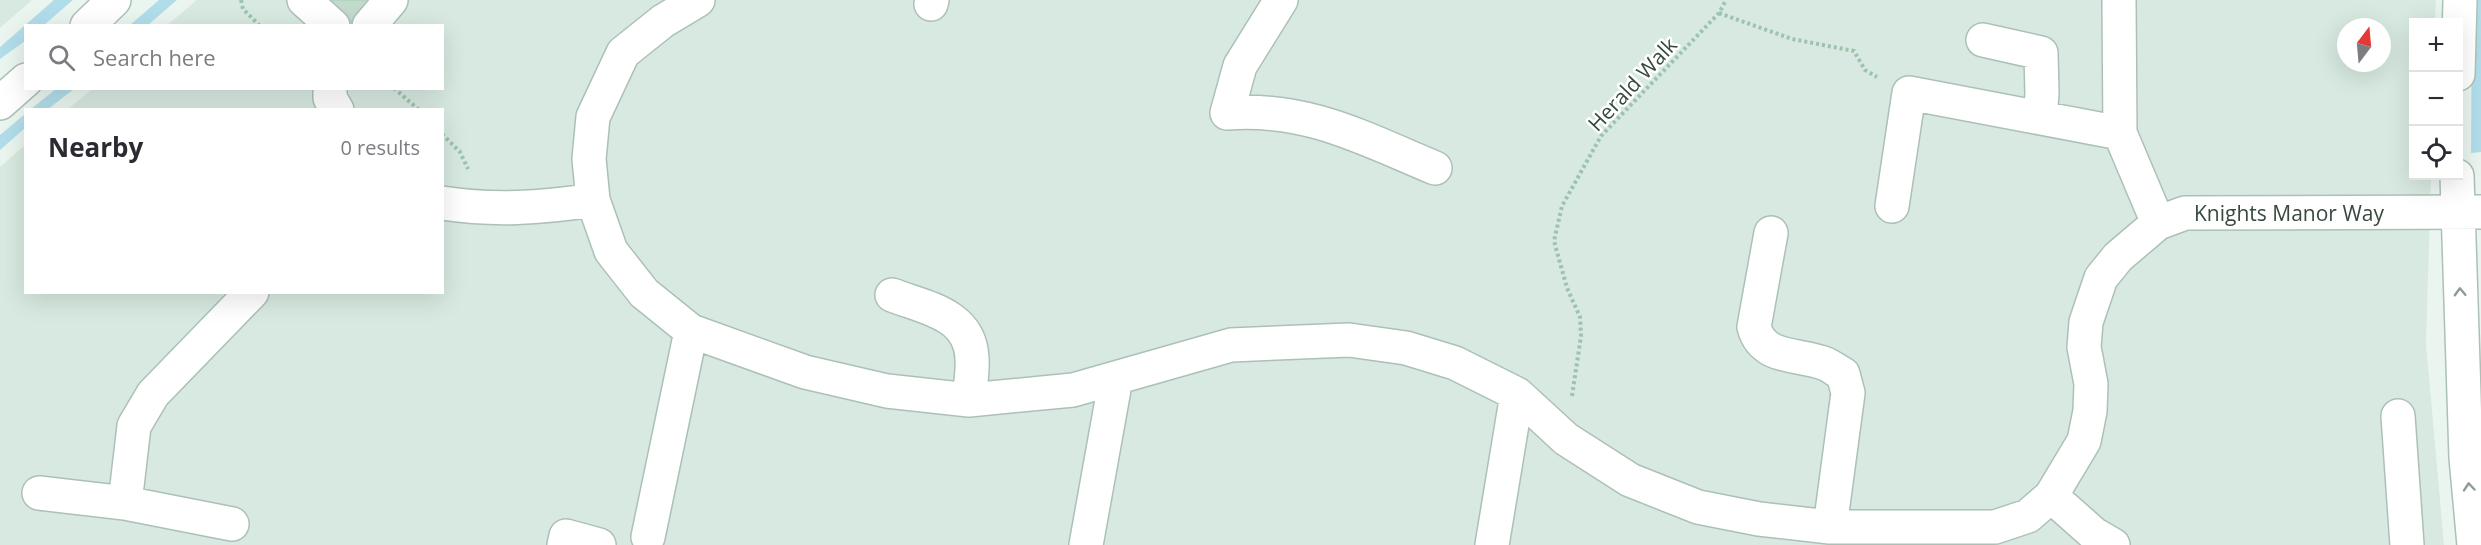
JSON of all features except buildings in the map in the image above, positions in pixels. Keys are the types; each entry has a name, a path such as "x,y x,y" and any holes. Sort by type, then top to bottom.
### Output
{"street":[{"path":"89,24 114,0"},
{"path":"304,0 331,24"},
{"path":"371,24 391,0"},
{"name":"Knights Manor Way","path":"698,0 663,21 623,53 593,117 590,159 593,200 611,251 644,293 691,331 806,372 887,391 969,400 1073,390 1231,345 1349,340 1406,348 1455,363 1517,394 1566,439 1630,480 1698,507 1759,519 1924,536 1995,527 2028,516 2051,496 2084,441 2090,411 2091,384 2084,347 2086,322 2098,287 2118,256 2158,223 2185,213 2469,213"},
{"path":"1281,0 1240,66 1227,113 1259,111 1298,116 1334,126 1435,168"},
{"path":"2119,0 2120,134 2158,223"},
{"path":"2458,72 2460,0"},
{"path":"1983,40 2041,52 2040,117"},
{"path":"0,103 24,82"},
{"path":"330,90 330,98 335,108"},
{"path":"1892,206 1909,93 2120,134"},
{"path":"2458,180 2469,213 2466,458 2474,545"},
{"path":"444,203 483,210 548,207 593,200"},
{"path":"1771,233 1754,327 1757,338 1764,347 1826,364 1843,375 1848,393 1830,527"},
{"path":"125,503 134,426 153,394 250,294"},
{"path":"892,295 953,318 966,334 972,357 969,400"},
{"path":"653,542 691,331"},
{"path":"1086,545 1116,378"},
{"path":"1492,545 1517,394"},
{"path":"2398,416 2407,545"},
{"path":"39,493 125,503 232,524"},
{"path":"2051,496 2094,534 2113,545"},
{"path":"564,545 566,536 599,545"}],"path":[{"path":"241,0 243,9 258,24"},
{"name":"Herald Walk","path":"1566,439 1581,336 1580,317 1567,288 1554,241 1562,206 1601,136 1719,13 1726,0"},
{"path":"1719,13 1792,39 1854,51 1865,70 1909,93"},
{"path":"396,90 417,108"}],"shaded area":[{"path":"0,0 32,0 0,28"},
{"path":"54,0 73,0 45,24 26,24"},
{"path":"159,0 177,0 149,24 131,24"},
{"path":"197,0 2436,0 2435,18 2409,18 2409,180 2431,180 2426,344 2444,545 0,545 0,167 24,146 24,294 444,294 444,108 69,108 91,90 444,90 444,24 168,24"},
{"path":"2472,0 2481,0 2481,152 2471,153"},
{"path":"24,26 24,42 0,59 0,47"},
{"path":"55,90 73,90 49,108 32,108"},
{"path":"24,115 24,129 0,150 0,135"}]}
